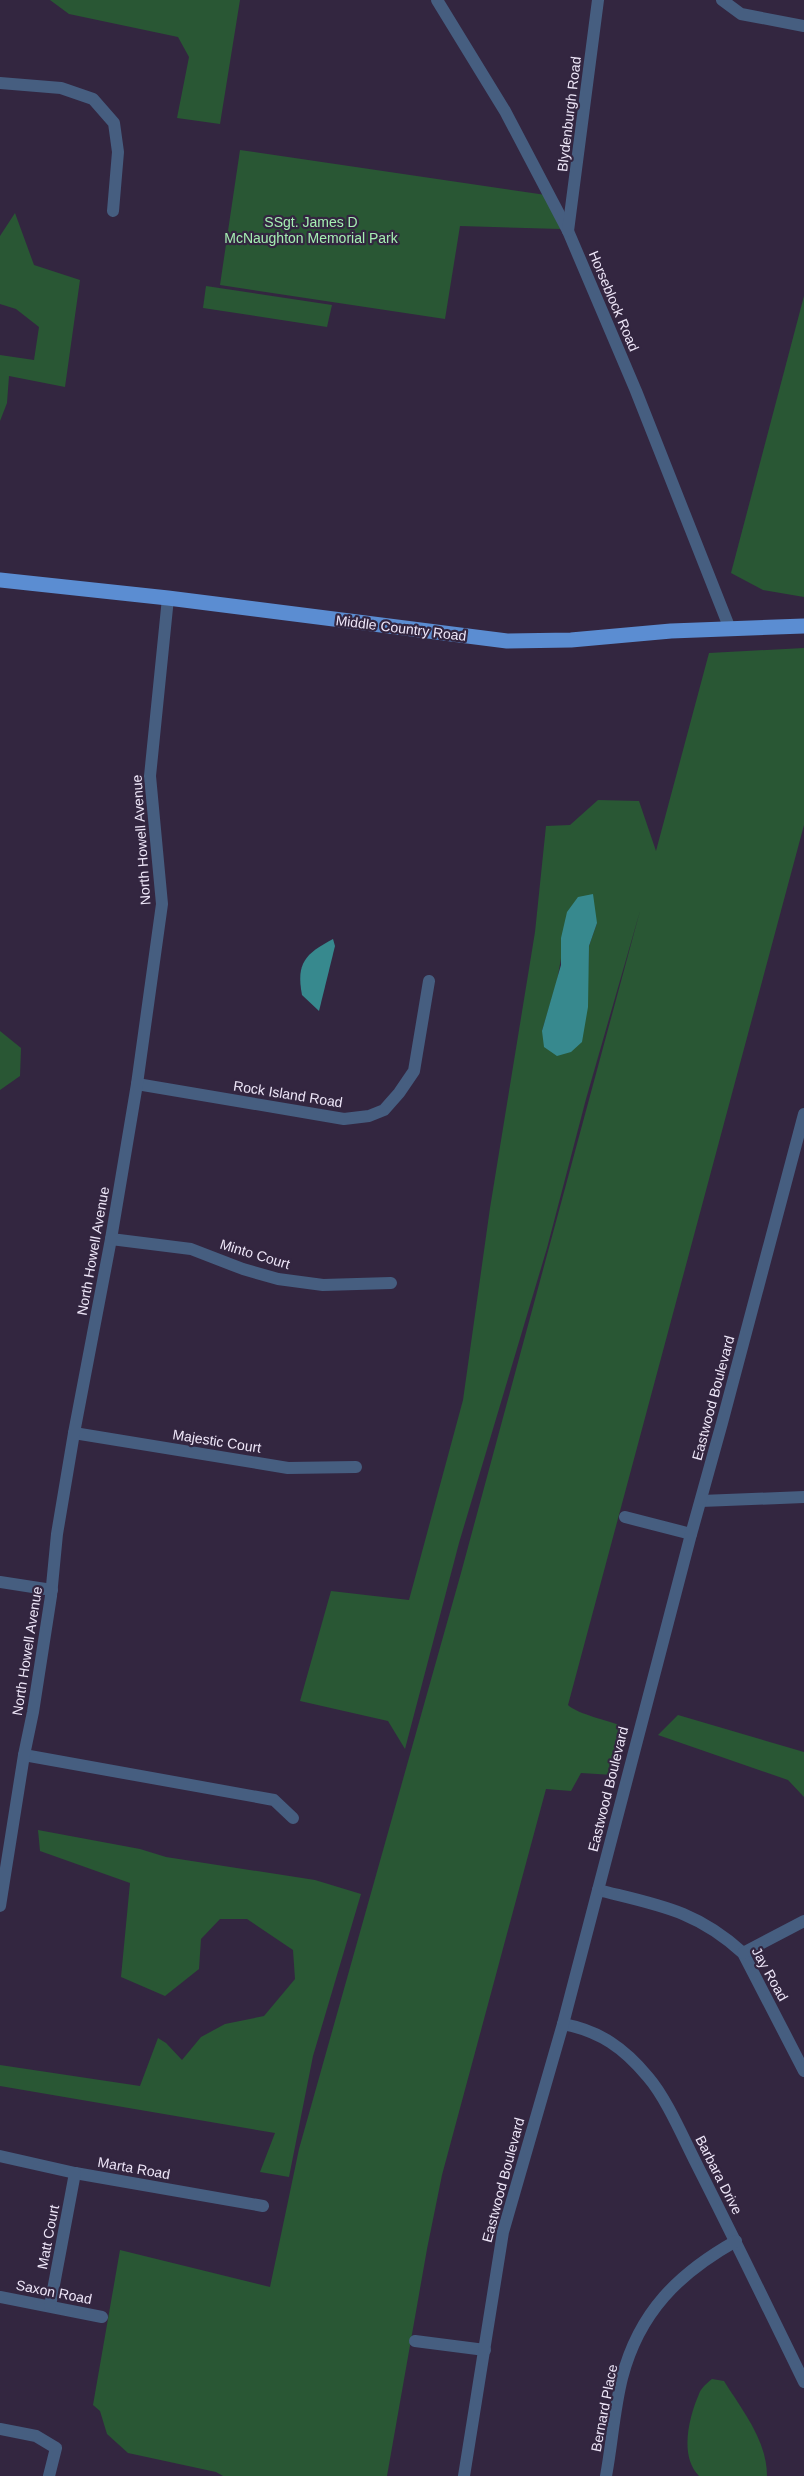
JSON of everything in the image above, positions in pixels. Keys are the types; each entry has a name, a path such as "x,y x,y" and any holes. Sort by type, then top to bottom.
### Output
{"main road":[{"name":"Middle Country Road","path":"0,580 168,598 507,641 571,640 670,631 804,626"}],"street":[{"name":"Horseblock Road","path":"437,0 505,111 568,231 636,391 730,629"},
{"name":"Blydenburgh Road","path":"568,231 598,0"},
{"path":"722,0 741,14 804,26"},
{"path":"0,82 62,88 92,99 114,123 118,152 112,212"},
{"name":"North Howell Avenue","path":"0,1906 52,1590 57,1534 111,1239 137,1084 162,904 150,776 168,598"},
{"name":"Rock Island Road","path":"137,1084 344,1119 369,1116 384,1110 399,1093 414,1071 429,981"},
{"name":"Eastwood Boulevard","path":"464,2476 503,2232 563,2024 691,1534 804,1114"},
{"name":"Minto Court","path":"111,1239 191,1249 243,1269 278,1279 323,1285 391,1283"},
{"name":"Majestic Court","path":"74,1433 288,1468 356,1467"},
{"path":"700,1501 804,1497"},
{"path":"624,1517 691,1534"},
{"path":"0,1582 52,1590"},
{"path":"24,1755 274,1800 293,1818"},
{"name":"Jay Road","path":"598,1890 685,1914 714,1929 743,1953 804,2071"},
{"path":"743,1953 804,1920"},
{"name":"Barbara Drive","path":"563,2024 585,2028 611,2042 648,2076 656,2086 736,2241 804,2382"},
{"name":"Marta Road","path":"0,2156 76,2173 263,2206"},
{"name":"Matt Court","path":"50,2306 76,2173"},
{"name":"Bernard Place","path":"606,2476 622,2378 630,2353 649,2314 686,2273 736,2241"},
{"name":"Saxon Road","path":"0,2297 102,2317"},
{"path":"415,2341 485,2350"},
{"path":"0,2429 36,2436 56,2448 49,2476"}],"green space":[{"path":"50,0 240,0 220,124 177,118 189,57 178,37 69,14"},
{"name":"SSgt. James D McNaughton Memorial Park","path":"240,150 546,195 561,229 460,226 445,319 220,285"},
{"path":"15,213 34,265 80,280 65,387 9,376 7,403 0,421 0,355 34,360 39,327 16,309 0,304 0,236"},
{"path":"206,286 332,305 327,327 203,308"},
{"path":"804,296 804,597 763,590 731,573"},
{"path":"804,648 804,825 568,1705 586,1714 625,1727 613,1775 581,1773 571,1791 546,1789 442,2175 387,2476 223,2476 216,2472 128,2453 107,2434 100,2411 93,2405 120,2250 270,2287 299,2149 461,1573 640,911 586,1099 547,1248 459,1543 405,1749 388,1721 300,1701 331,1591 409,1600 463,1400 490,1208 535,932 546,826 570,825 598,800 639,801 656,851 709,653","holes":["597,923 589,946 588,972 542,1031 557,981 562,953"]},
{"path":"0,1031 21,1048 20,1076 0,1090"},
{"path":"678,1715 804,1752 804,1797 788,1780 658,1735"},
{"path":"38,1830 140,1849 166,1857 315,1880 361,1894 313,2056 289,2177 260,2172 275,2133 0,2086 0,2065 140,2086 158,2038 166,2043 182,2060 201,2037 225,2024 264,2016 295,1979 293,1950 247,1919 220,1919 201,1939 199,1969 165,1996 121,1977 130,1883 40,1851"},
{"path":"712,2379 724,2381 746,2414 763,2450 767,2476 699,2476 693,2468 689,2458 689,2425 700,2392"}],"shaded area":[{"path":"593,894 597,923 589,946 588,1007 582,1042 571,1052 557,1056 544,1047 542,1031 561,965 561,938 567,912 578,897"},
{"path":"333,939 335,946 319,1011 302,995 300,975 309,955"}]}
